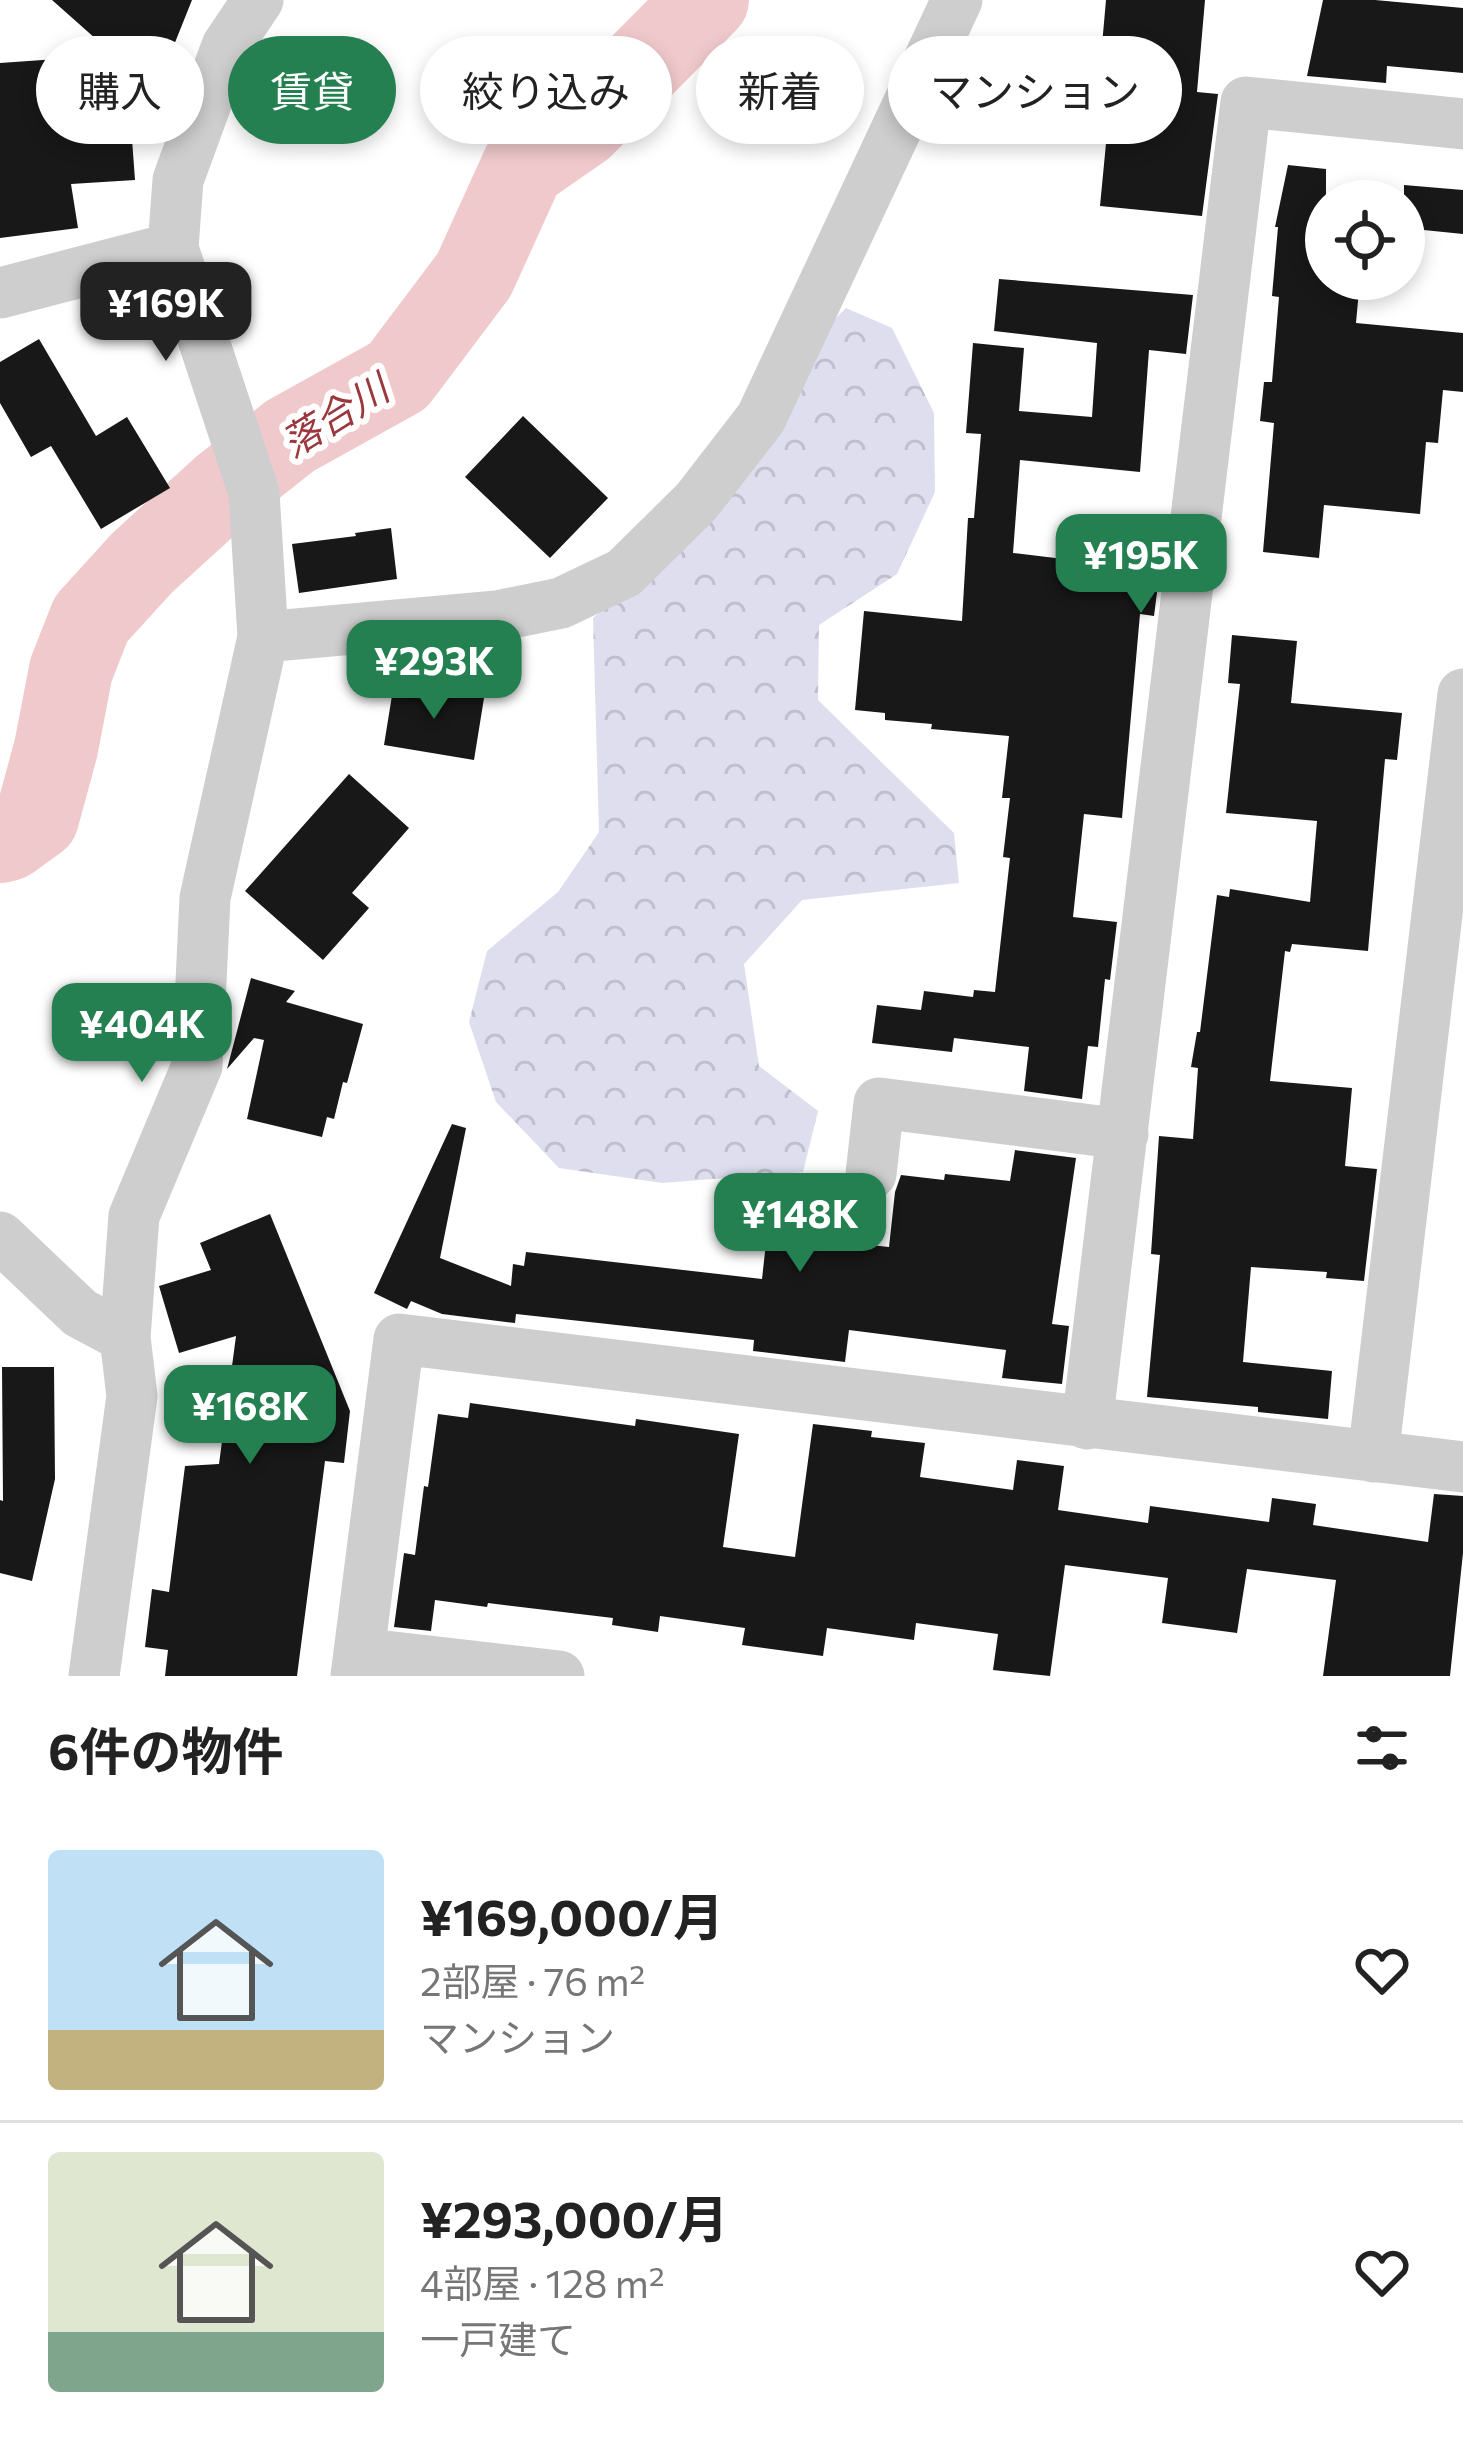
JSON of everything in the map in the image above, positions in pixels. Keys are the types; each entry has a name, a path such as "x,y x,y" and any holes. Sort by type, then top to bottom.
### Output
{"street":[{"path":"94,1676 132,1396 125,1337 134,1216 197,1066 205,898 263,637 248,472 173,248 178,180 227,46 258,0"},
{"path":"263,637 497,616 561,603 624,573 697,502 760,418 958,0"},
{"path":"1087,1424 1246,102 1463,124"},
{"path":"0,293 173,248"},
{"path":"1373,1456 1463,694"},
{"path":"871,1174 879,1103 1123,1134"},
{"path":"0,1237 80,1313 125,1337"},
{"path":"559,1676 358,1664 399,1339 1463,1467"}],"green space":[{"path":"846,308 892,328 934,413 935,492 897,574 819,625 818,700 954,833 959,883 802,900 744,964 759,1066 818,1111 803,1172 662,1183 559,1168 496,1102 469,1022 487,951 558,892 599,832 593,618 639,579 806,348"}],"building":[{"path":"52,0 192,0 178,36 93,36"},
{"path":"1106,0 1205,0 1197,92 1218,94 1202,216 1100,206 1106,144 1182,144 1182,36 1103,36"},
{"path":"1323,0 1463,8 1463,73 1387,66 1386,83 1307,76"},
{"path":"36,60 36,144 132,144 135,180 71,184 78,228 0,238 0,63"},
{"path":"1288,165 1326,169 1326,180 1305,180 1305,300 1358,300 1356,323 1463,333 1463,392 1443,390 1438,443 1426,442 1420,514 1324,505 1319,558 1263,552 1274,423 1260,421 1264,382 1272,382 1279,297 1272,296 1275,227"},
{"path":"1425,187 1463,190 1463,234 1425,230"},
{"path":"999,279 1193,295 1186,354 1149,350 1140,472 1020,460 1013,553 1105,564 1106,554 1161,561 1154,616 1140,614 1122,818 1084,814 1073,917 1117,922 1098,1047 1088,1046 1082,1099 1024,1091 1029,1047 954,1038 952,1052 872,1043 877,1005 921,1010 924,991 973,997 974,990 995,992 1010,858 1003,857 1010,798 1002,798 1009,736 931,729 932,724 885,720 885,713 855,710 864,611 962,621 968,518 974,518 981,434 966,433 973,343 1024,348 1019,411 1092,417 1097,343 994,331"},
{"path":"39,339 96,436 127,417 170,488 101,529 51,446 31,457 0,403 0,362"},
{"path":"523,416 608,498 550,558 465,477"},
{"path":"391,528 397,579 299,593 292,544"},
{"path":"1232,635 1297,641 1291,703 1402,713 1397,760 1385,759 1368,951 1292,944 1290,952 1285,951 1270,1081 1352,1088 1345,1166 1377,1169 1364,1281 1326,1278 1327,1272 1251,1267 1243,1362 1332,1371 1328,1419 1147,1397 1160,1255 1151,1254 1159,1136 1193,1139 1198,1068 1191,1067 1200,1032 1217,895 1229,897 1230,889 1310,902 1317,821 1226,813 1240,684 1228,683"},
{"path":"394,683 484,698 474,760 384,745"},
{"path":"349,774 409,828 352,893 369,908 323,960 245,891"},
{"path":"251,978 295,991 286,1002 363,1024 334,1119 327,1117 322,1137 247,1119 264,1040 254,1038 227,1069"},
{"path":"452,1124 466,1128 440,1258 511,1286 513,1264 524,1266 526,1252 762,1279 767,1234 889,1247 901,1175 1010,1181 1015,1150 1076,1158 1052,1324 1069,1326 1062,1384 1002,1378 1006,1350 849,1330 845,1362 753,1351 754,1340 516,1314 515,1323 442,1314 411,1301 407,1309 374,1293"},
{"path":"270,1214 350,1411 344,1463 325,1461 297,1676 165,1676 168,1650 145,1647 152,1589 169,1592 185,1466 219,1464 236,1336 179,1353 159,1286 211,1270 200,1243"},
{"path":"2,1367 54,1367 55,1479 32,1581 0,1573"},
{"path":"470,1403 635,1426 636,1419 739,1434 723,1547 795,1557 813,1424 925,1443 920,1477 1013,1490 1017,1460 1064,1466 1058,1510 1148,1523 1150,1506 1269,1522 1272,1498 1316,1504 1313,1525 1428,1542 1434,1494 1463,1496 1463,1553 1450,1676 1323,1676 1336,1580 1247,1569 1237,1633 1162,1623 1168,1578 1065,1565 1050,1676 993,1670 998,1634 916,1623 914,1640 827,1628 823,1656 742,1645 745,1628 660,1616 658,1632 612,1625 613,1618 488,1603 487,1607 435,1600 431,1631 394,1627 404,1553 415,1555 438,1414 468,1418"}],"waterway":[{"name":"落合川","path":"0,841 37,818 71,670 91,619 142,563 290,436 398,376 474,275 523,167 582,126 707,0"}]}
